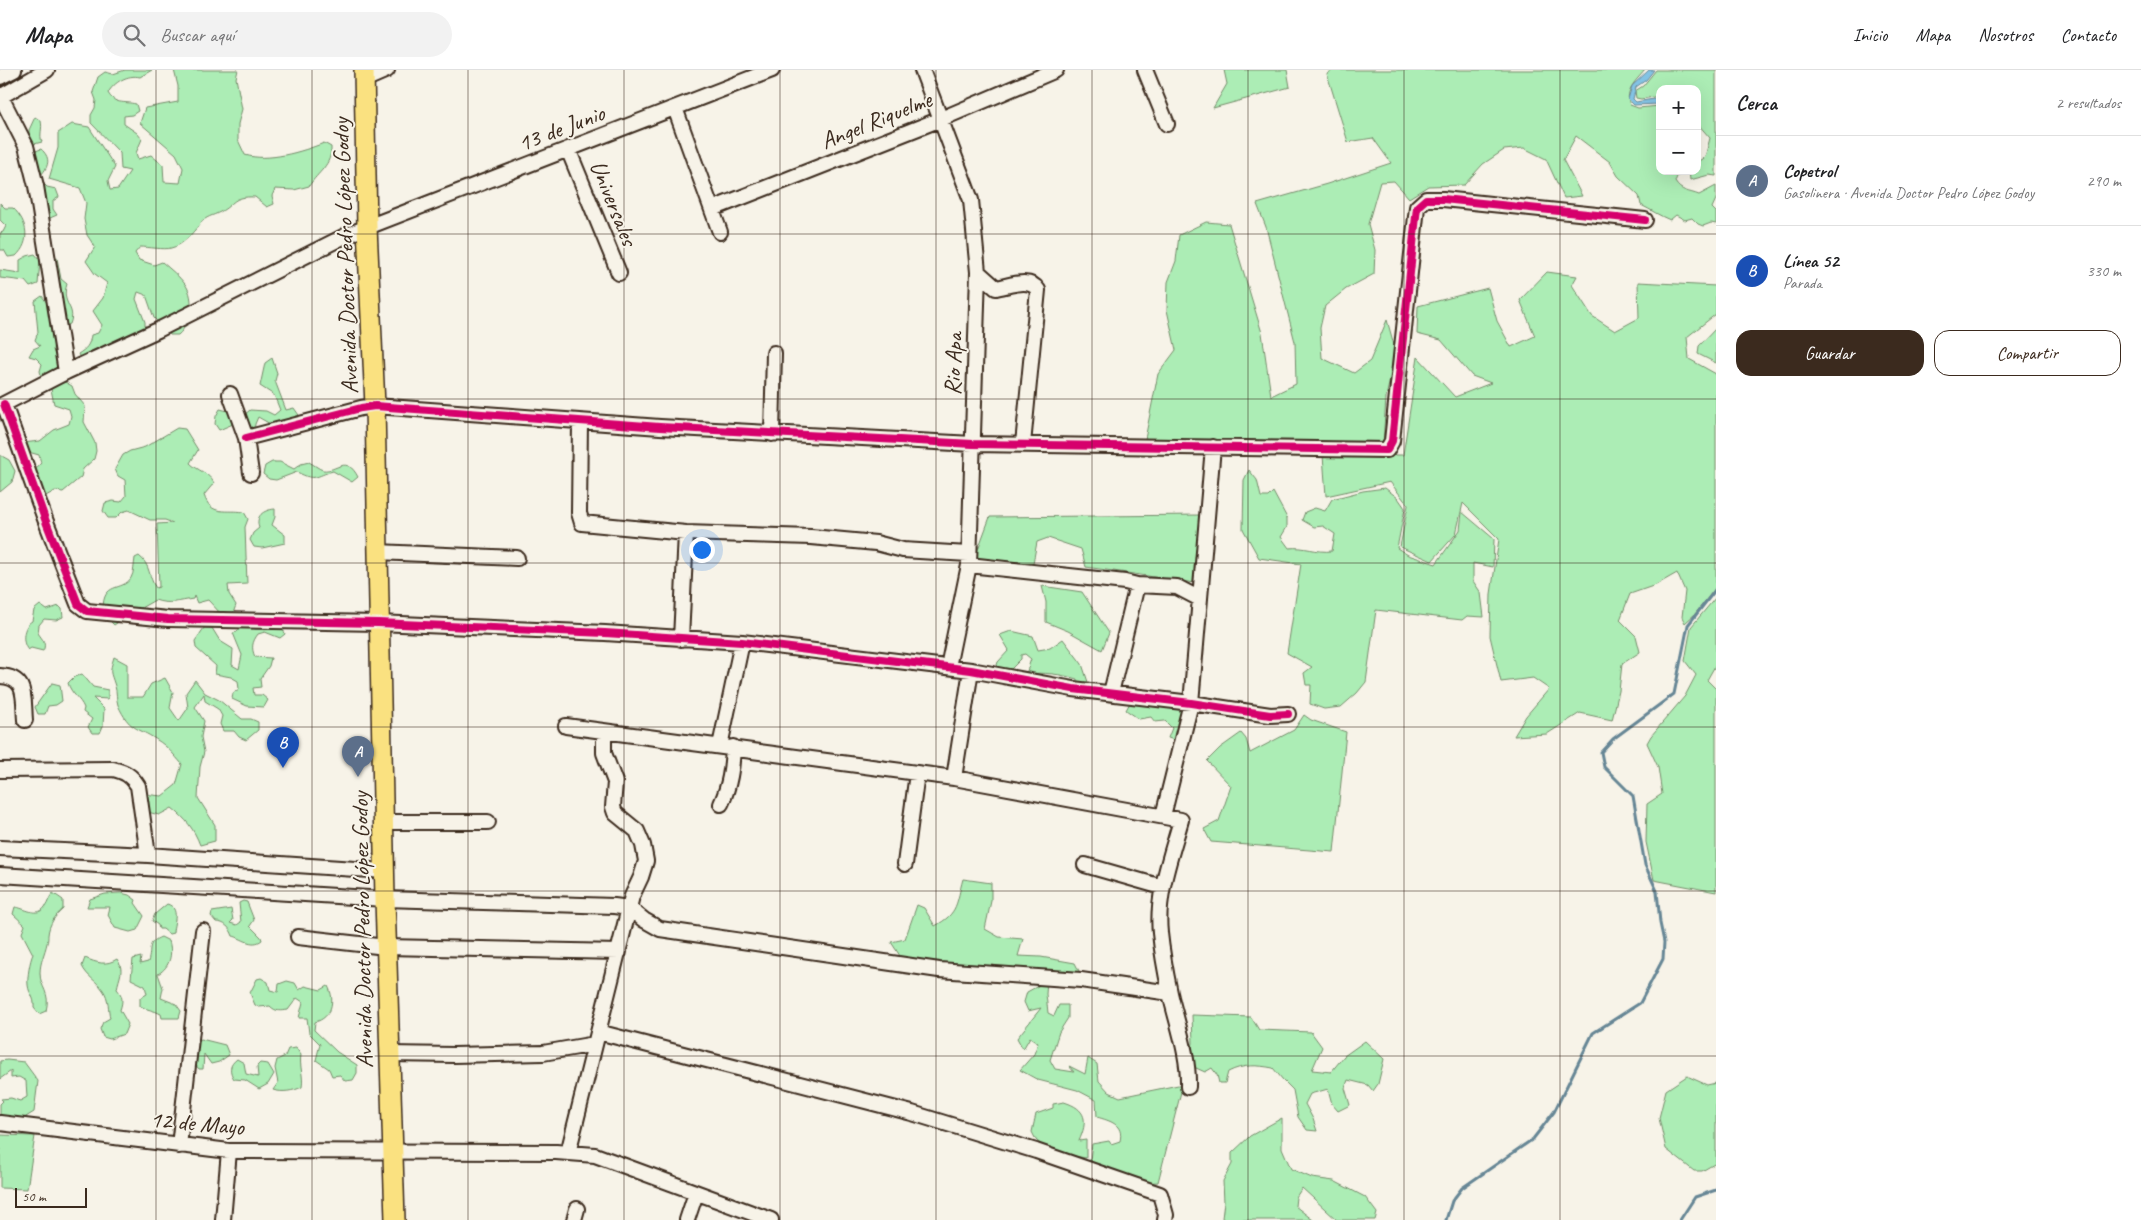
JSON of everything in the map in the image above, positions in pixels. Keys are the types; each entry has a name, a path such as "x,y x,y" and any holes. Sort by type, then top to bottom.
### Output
{"main road":[{"name":"Avenida Doctor Pedro López Godoy","path":"364,75 367,227 375,406 378,623 395,1220"}],"street":[{"path":"0,77 14,70"},
{"path":"47,70 0,96 26,146 36,186 66,372"},
{"path":"364,75 387,70"},
{"name":"13 de Junio","path":"2,405 66,372 158,330 347,234 772,70"},
{"name":"Rio Apa","path":"922,70 971,200 978,272 969,559 948,667"},
{"name":"Angel Riquelme","path":"712,209 941,119 1056,70"},
{"path":"1145,70 1167,124"},
{"path":"675,108 720,232"},
{"name":"Universales","path":"568,149 619,273"},
{"path":"246,438 375,406 580,422 973,444 1387,450 1391,446 1417,207 1426,199 1443,199 1645,220"},
{"path":"978,272 996,288 1025,283 1034,286 1038,290 1022,444"},
{"path":"772,434 774,353"},
{"path":"230,394 246,438 251,473"},
{"path":"2,405 78,604 87,611 168,619 378,623 595,632 742,642 971,670 1073,689 1191,703 1270,715 1288,714"},
{"path":"580,422 579,513 582,523 686,533 811,537 876,543 903,550 1137,585 1177,586 1200,599"},
{"path":"1163,816 1191,703 1213,447"},
{"path":"681,638 686,533"},
{"path":"378,552 517,558"},
{"path":"1110,693 1137,585"},
{"path":"721,804 731,774 727,746 742,642"},
{"path":"954,778 971,670"},
{"path":"0,676 11,676 18,681 23,690 25,720"},
{"path":"566,726 727,746 954,778 1181,820 1162,888 1160,931 1170,993 1181,1033 1188,1075 1188,1087"},
{"path":"568,1153 629,908 646,861 644,845 637,831 615,813 613,807 615,782 604,753 604,731"},
{"path":"0,770 113,769 124,772 132,777 138,786 148,855"},
{"path":"905,864 917,773"},
{"path":"384,822 488,822"},
{"path":"0,848 148,855 385,871"},
{"path":"1085,865 1162,888"},
{"path":"0,875 385,899 587,904 629,908 644,920 660,929 938,970 1081,980 1170,993"},
{"path":"179,1146 203,931"},
{"path":"298,937 386,947 618,952"},
{"path":"389,1054 454,1056 543,1053 597,1038 912,1113 1036,1151 1160,1194 1166,1214 1165,1220"},
{"name":"12 de Mayo","path":"0,1123 179,1146 229,1150 568,1153 595,1155 771,1220"},
{"path":"223,1220 229,1150"},
{"path":"687,1220 696,1193"}],"green space":[{"path":"125,70 152,70 140,77 135,76 122,80 114,85 108,93 117,101 136,104 138,111 132,115 124,116 124,124 142,139 136,153 138,159 151,155 163,165 164,182 180,183 183,168 176,154 140,123 145,108 178,102 178,86 174,70 238,70 236,78 242,109 238,124 238,140 245,155 274,157 295,153 324,143 331,147 331,153 327,164 309,186 294,190 275,189 272,196 274,204 267,207 255,197 238,199 225,209 202,221 187,238 176,246 165,249 140,247 135,253 139,260 154,265 162,262 185,284 191,304 191,311 186,324 178,335 170,335 154,318 146,295 138,292 136,299 145,322 145,329 82,362 78,354 87,346 91,335 98,333 102,325 93,311 103,298 107,283 95,274 86,261 95,247 87,235 84,219 86,203 80,188 49,179 58,148 58,133 72,124 89,127 115,167 108,181 110,190 118,189 130,171 121,169 120,153 91,123 91,115 95,108 96,100 93,92 98,77 105,72 113,74"},
{"path":"1224,70 1287,70 1290,87 1213,108 1227,84"},
{"path":"1333,70 1645,70 1632,86 1629,100 1630,105 1638,108 1656,106 1656,175 1678,175 1675,182 1677,185 1699,195 1716,186 1716,199 1712,208 1716,212 1716,224 1711,223 1703,226 1692,218 1685,220 1676,215 1670,220 1641,205 1639,196 1618,176 1610,162 1576,136 1563,160 1582,196 1564,198 1546,159 1524,148 1504,150 1483,164 1464,185 1428,186 1409,198 1394,181 1380,182 1368,224 1375,250 1374,274 1346,289 1325,306 1320,328 1322,358 1354,373 1370,361 1387,320 1396,352 1386,397 1383,444 1145,439 1158,374 1176,350 1167,310 1168,282 1176,261 1179,235 1206,222 1229,224 1262,333 1271,396 1296,384 1295,342 1266,227 1257,204 1391,163 1373,138 1348,142 1327,74"},
{"path":"1656,70 1716,70 1716,176 1709,175 1690,180 1689,175 1701,175 1701,160 1705,157 1710,138 1701,128 1701,85 1656,85 1656,97 1636,98 1635,91 1643,86"},
{"path":"35,117 41,121 42,142 34,144 29,139 29,130"},
{"path":"41,149 48,161 41,175 42,182 47,187 56,189 59,197 53,201 53,209 57,215 50,218 47,225 52,232 52,240 44,241 41,221 35,207 35,191 29,167 33,152"},
{"path":"0,203 5,208 13,208 22,219 26,232 24,245 16,256 8,257 4,250 0,250 0,233 3,232 6,226 0,220"},
{"path":"52,252 57,258 61,279 67,284 66,297 72,313 70,324 62,327"},
{"path":"35,254 40,260 38,284 30,287 25,281 0,278 0,270 20,273 20,260"},
{"path":"1547,272 1577,276 1572,285 1592,316 1615,331 1639,318 1638,282 1716,286 1716,314 1687,337 1689,359 1716,374 1716,587 1695,614 1685,623 1682,617 1685,591 1677,573 1656,585 1630,594 1620,620 1636,636 1640,652 1622,664 1619,691 1612,720 1580,713 1547,734 1514,736 1526,716 1549,689 1533,678 1501,682 1490,636 1491,594 1499,539 1463,503 1456,534 1432,561 1400,547 1408,505 1390,482 1326,496 1323,455 1403,455 1418,357 1455,397 1491,383 1472,376 1441,340 1417,334 1418,306 1488,288 1497,321 1511,347 1535,336 1520,300"},
{"path":"42,296 53,318 55,334 53,350 59,365 56,373 42,379 40,371 42,364 36,358 29,356 33,349 40,346 35,340 38,332 35,301"},
{"path":"1716,328 1716,363 1698,354 1699,346"},
{"path":"272,358 277,373 275,381 286,410 294,408 301,418 272,425 258,417 254,432 233,424 219,430 215,424 216,416 220,409 244,415 250,410 266,411 274,415 280,410 274,395 260,386 265,363"},
{"path":"65,382 72,386 75,394 85,406 84,422 95,443 96,451 94,459 83,469 81,477 63,492 55,491 42,498 30,475 41,463 39,455 25,451 23,443 40,441 54,430 69,424 71,416 69,409 54,404 51,389 57,383"},
{"path":"177,428 185,429 198,450 190,463 209,476 214,483 204,495 207,502 211,507 220,511 244,512 248,519 245,527 247,584 228,585 229,594 236,605 232,616 222,615 208,600 197,603 194,596 193,599 174,602 155,600 139,609 127,608 124,610 120,621 114,625 108,619 103,609 106,594 114,588 123,585 131,578 135,558 139,556 146,563 156,588 159,587 157,524 173,523 165,520 150,520 129,510 122,512 116,518 108,518 103,511 105,503 121,502 126,496 125,480 118,476 115,469 123,455 145,447"},
{"path":"0,455 9,460 15,471 12,482 0,492"},
{"path":"272,462 280,462 294,469 301,464 309,462 323,470 345,465 354,470 358,477 352,482 333,471 315,477 308,477 297,472 276,480 269,479 263,474 265,466"},
{"path":"1249,470 1257,480 1261,497 1268,497 1273,492 1287,518 1287,527 1281,537 1289,548 1332,551 1335,534 1323,526 1314,527 1302,520 1305,512 1315,508 1325,511 1332,499 1363,491 1385,488 1398,498 1405,508 1397,548 1408,555 1436,564 1460,530 1462,512 1494,539 1493,567 1473,563 1473,581 1481,593 1484,617 1467,616 1462,620 1376,610 1366,682 1341,707 1324,709 1310,704 1311,685 1306,685 1304,673 1312,667 1287,653 1301,564 1259,558 1243,529 1244,480"},
{"path":"275,509 272,525 285,535 285,543 262,548 254,547 250,540 253,533 259,528 259,517 264,512"},
{"path":"1203,515 1195,583 1086,567 1081,549 1048,538 1037,542 1033,563 974,560 990,517"},
{"path":"1042,586 1082,592 1109,633 1102,650 1068,631 1046,622 1046,602"},
{"path":"1716,597 1716,664 1707,680 1716,689 1716,892 1654,880 1646,842 1647,804 1662,794 1658,767 1647,743 1685,696 1696,675 1685,661 1691,627"},
{"path":"40,605 47,610 59,606 62,609 63,617 56,620 44,619 39,625 38,633 44,643 43,651 31,648 28,650 24,643 25,630 32,621 34,610"},
{"path":"242,626 256,629 282,626 285,634 280,638 265,632 258,634 253,642 255,657 271,658 269,666 260,679 261,687 253,688 254,695 262,695 268,700 264,707 247,706 232,699 233,693 239,689 238,681 231,677 215,674 216,666 196,648 195,641 204,628 212,628 220,641 233,649 232,665 239,669 242,655 233,633 237,632"},
{"path":"1011,631 1033,636 1038,650 1050,648 1063,639 1082,664 1090,688 1077,690 1077,679 1064,676 1046,673 1026,674 1031,659 1025,654 1021,655 1021,659 1005,675 997,665 1009,650 1000,635"},
{"path":"114,657 127,664 127,697 143,697 151,684 165,678 173,692 170,708 179,721 188,708 186,693 195,680 205,693 219,700 242,719 251,719 258,722 258,730 246,740 239,737 234,731 223,731 220,724 222,716 218,709 205,701 204,694 195,707 204,721 201,737 204,752 200,767 198,798 215,825 215,841 200,845 189,825 172,808 159,815 144,811 143,794 162,796 176,785 182,764 161,742 130,724 122,713 118,705 116,688 111,672"},
{"path":"82,674 93,687 108,690 108,699 93,698 104,709 103,726 100,733 92,733 88,727 92,719 83,712 84,708 68,683 74,677"},
{"path":"52,683 60,685 62,701 56,705 48,706 45,714 38,714 35,707"},
{"path":"1131,701 1190,704 1180,742 1168,738 1172,728 1165,721 1155,722 1151,717 1139,719 1126,710"},
{"path":"1304,715 1311,720 1346,732 1334,852 1211,842 1204,829 1219,821 1231,786 1207,761 1220,748 1241,733 1246,739 1250,753 1294,730"},
{"path":"963,879 991,883 991,901 985,929 999,937 1023,939 1018,956 1041,957 1075,963 1080,973 904,962 891,942 905,939 917,905 924,908 935,926 953,912"},
{"path":"53,893 63,900 63,909 51,924 41,965 40,978 46,995 47,1005 46,1011 39,1014 34,1008 34,1001 28,985 29,969 33,954 22,933 25,925 13,914 15,907 31,912 42,910"},
{"path":"121,893 129,895 136,900 135,903 144,916 137,930 130,932 115,928 108,915 110,907 87,907 90,899 105,894"},
{"path":"247,902 254,920 250,926 262,940 255,943 233,936 227,926 216,922 211,916 212,912 231,909 233,920 230,923 237,925 241,922 239,903"},
{"path":"167,904 174,909 175,913 173,933 169,934 163,929 159,929 158,925 152,921 155,914"},
{"path":"161,937 169,941 171,951 168,964 158,974 163,988 161,998 176,1004 181,1011 179,1018 162,1018 161,1014 140,1006 140,998 147,994 145,986 131,979 133,959 141,957 140,964 148,962 151,944"},
{"path":"85,958 101,963 117,959 121,967 117,989 122,999 120,1010 128,1024 124,1034 110,1039 103,1037 100,1029 103,1022 110,1018 107,1000 103,990 82,966"},
{"path":"261,978 268,982 270,990 278,992 279,984 287,981 295,983 299,990 305,986 321,990 328,986 332,997 331,1008 325,1017 315,1022 314,1030 337,1052 357,1065 357,1073 353,1080 345,1081 340,1075 332,1076 329,1069 316,1060 320,1044 309,1033 307,1018 299,1018 303,1002 297,998 288,1010 283,1011 276,1010 270,1006 259,1007 255,1005 250,993 257,979"},
{"path":"1047,981 1048,1013 1054,1016 1059,1005 1068,1005 1068,1018 1059,1032 1050,1060 1055,1069 1074,1072 1069,1066 1085,1074 1088,1058 1097,1064 1099,1081 1109,1092 1120,1097 1183,1084 1158,1182 1143,1183 1124,1174 1104,1170 1090,1160 1092,1144 1109,1141 1111,1144 1120,1141 1121,1135 1118,1127 1111,1122 1097,1117 1096,1100 1077,1090 1038,1080 1020,1070 1034,1054 1038,1043 1030,1037 1023,1049 1017,1038 1041,1008 1028,1011 1024,1002 1027,992"},
{"path":"1192,1015 1251,1017 1259,1030 1311,1032 1322,1047 1312,1070 1331,1072 1344,1056 1365,1041 1384,1059 1378,1084 1373,1091 1368,1085 1348,1080 1345,1088 1350,1105 1338,1111 1332,1104 1328,1089 1310,1094 1305,1104 1317,1131 1307,1130 1298,1117 1293,1090 1273,1068 1245,1066 1228,1072 1225,1083 1219,1083 1217,1075 1212,1068 1205,1072 1187,1064 1193,1043"},
{"path":"201,1039 225,1045 229,1055 219,1062 211,1064 204,1054 203,1069 199,1069 194,1063 197,1041"},
{"path":"296,1048 301,1055 302,1087 288,1091 273,1090 278,1083 275,1068 277,1060 285,1056 288,1049"},
{"path":"237,1059 244,1063 246,1074 258,1077 257,1066 260,1063 268,1064 274,1074 268,1084 259,1089 245,1080 234,1079 231,1068"},
{"path":"0,1061 24,1062 38,1081 34,1112 21,1120 0,1120 0,1104 3,1101 1,1099 11,1098 20,1101 27,1097 26,1081 19,1077 11,1078 11,1071 0,1079"},
{"path":"1687,1076 1707,1085 1716,1083 1716,1163 1702,1171 1694,1171 1666,1149 1659,1118 1666,1090"},
{"path":"1064,1102 1077,1108 1084,1117 1084,1127 1079,1141 1086,1140 1086,1158 1049,1152 1036,1140 1032,1132 1036,1114 1053,1108 1053,1104"},
{"path":"1282,1118 1282,1148 1291,1169 1312,1178 1334,1181 1365,1197 1377,1213 1375,1220 1337,1220 1302,1188 1296,1197 1295,1206 1313,1220 1225,1220 1222,1218 1224,1202 1223,1181 1232,1164 1232,1153 1250,1136"},
{"path":"0,1135 35,1136 27,1189 0,1188"}],"water":[{"path":"1649,70 1654,70 1646,80 1636,87 1633,99 1636,102 1656,99 1656,104 1634,105 1628,99 1632,86"}],"waterway":[{"path":"1446,1220 1452,1201 1462,1188 1533,1139 1554,1112 1593,1033 1640,1003 1663,959 1664,942 1657,891 1645,865 1633,796 1604,767 1601,752 1613,739 1674,694 1688,625 1716,589"},
{"path":"1680,1220 1695,1197 1716,1190"}],"cycle path":[{"path":"246,438 375,406 660,427 973,444 1387,450 1392,441 1417,207 1426,199 1443,199 1645,220"},
{"path":"4,404 78,604 87,611 168,619 378,623 605,633 742,642 971,670 1073,689 1191,703 1270,715 1288,714"}],"place":[{"name":"Línea 52","path":"283,768"},
{"name":"Copetrol","path":"358,777"}]}
